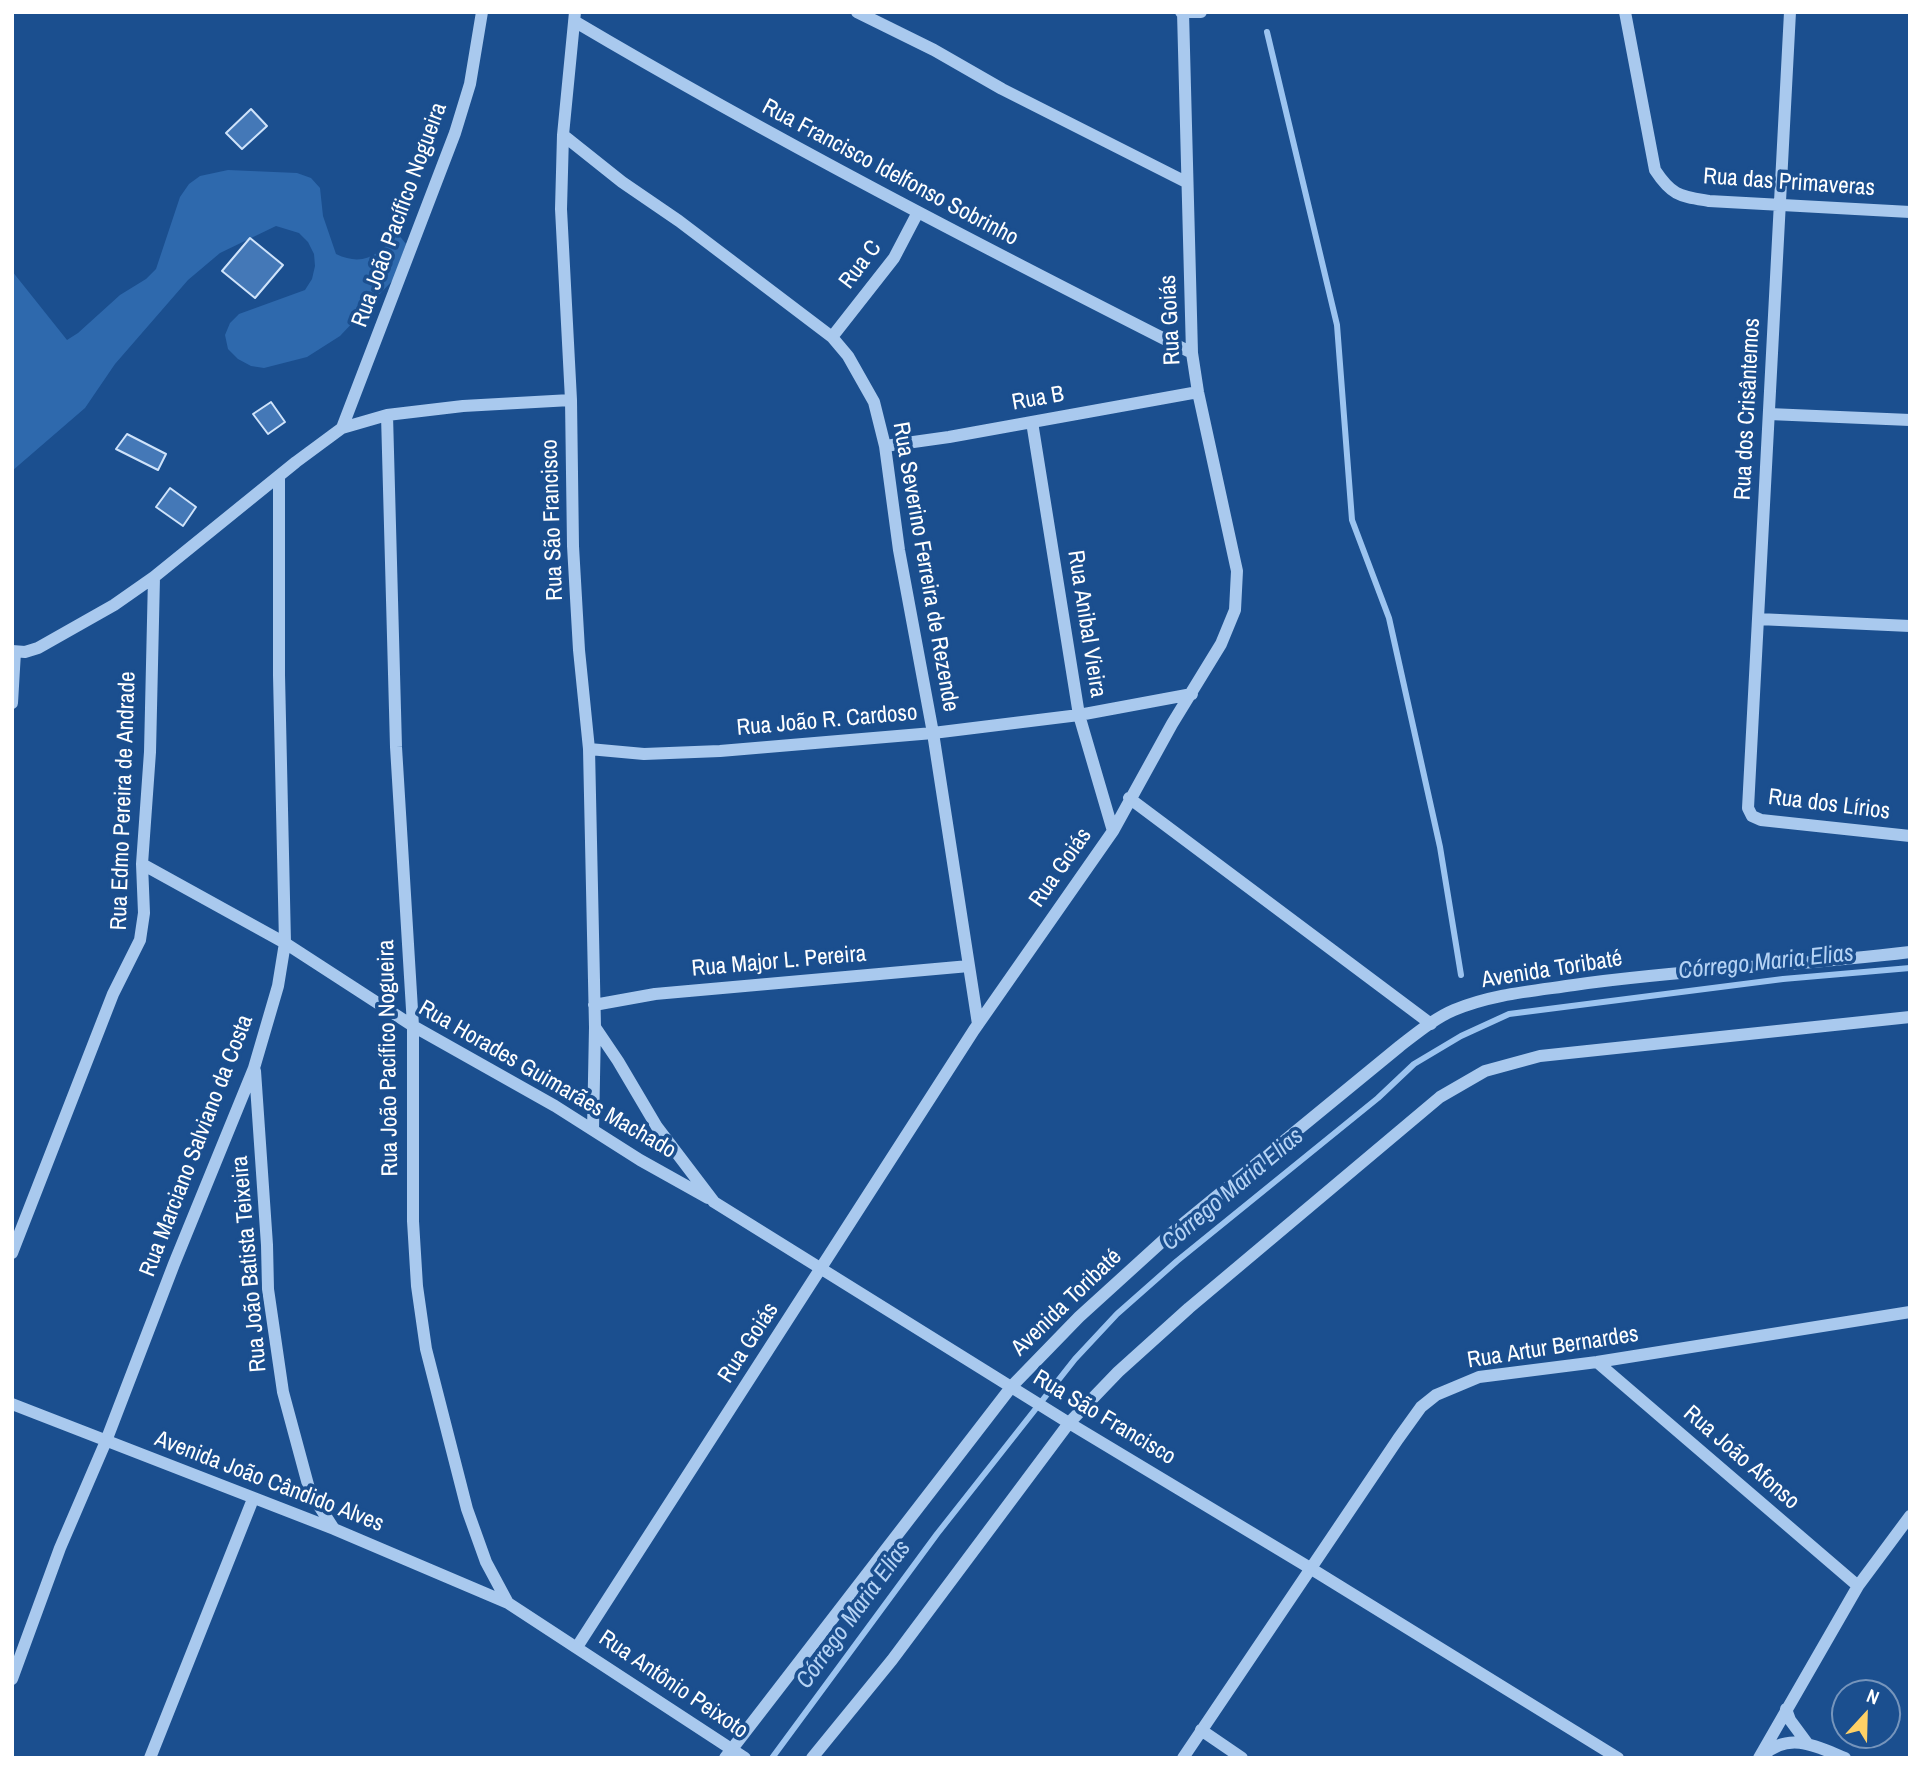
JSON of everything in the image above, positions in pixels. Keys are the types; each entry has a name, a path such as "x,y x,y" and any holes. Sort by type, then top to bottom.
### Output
{"street":[{"name":"Rua João Pacífico Nogueira","path":"342,428 454,133 470,84 482,12"},
{"path":"857,12 1186,182"},
{"path":"1182,13 1201,12"},
{"name":"Rua das Primaveras","path":"1625,12 1655,170 1667,189 1686,197 1709,201 1910,212"},
{"name":"Rua dos Crisântemos","path":"1748,808 1790,12"},
{"name":"Rua Goiás","path":"578,1647 978,1024 1112,831 1221,644 1235,610 1237,571 1192,353 1182,13"},
{"name":"Rua São Francisco","path":"574,17 563,135 562,222 571,400 573,546 579,650 589,750 595,1027 593,1130"},
{"name":"Rua Francisco Idelfonso Sobrinho","path":"574,17 724,108 917,214 1192,353"},
{"name":"Rua Severino Ferreira de Rezende","path":"563,135 622,182 680,221 832,337 848,356 874,402 885,446 899,550 933,733 978,1024"},
{"name":"Rua C","path":"832,337 894,258 917,214"},
{"name":"Rua B","path":"885,446 1198,392"},
{"path":"12,703 13,651 25,652 49,643 114,606 342,428 387,415 571,400"},
{"path":"1769,414 1910,420"},
{"name":"Rua João Pacífico Nogueira","path":"387,415 396,747 413,1026 413,1221 417,1286 426,1349 467,1509 486,1562 508,1603 578,1647"},
{"name":"Rua Anibal Vieira","path":"1032,422 1079,715 1112,831"},
{"name":"Rua Marciano Salviano da Costa","path":"12,1679 60,1549 106,1441 254,1068 278,986 285,943 278,662 279,475"},
{"name":"Rua Edmo Pereira de Andrade","path":"12,1252 113,994 140,940 144,913 142,864 150,752 154,577"},
{"path":"1758,619 1910,626"},
{"name":"Rua João R. Cardoso","path":"589,750 644,754 720,751 933,733 1079,715 1192,694"},
{"path":"1129,798 1431,1024"},
{"name":"Rua dos Lírios","path":"1748,808 1752,816 1761,820 1910,836"},
{"name":"Rua Horades Guimarães Machado","path":"142,864 285,943 413,1026 715,1202"},
{"name":"Avenida Toribaté","path":"735,1755 1012,1386 1079,1317 1167,1237 1390,1054 1431,1024 1452,1011 1492,997 1618,979 1829,962 1910,952"},
{"name":"Rua Major L. Pereira","path":"594,1005 655,994 969,966"},
{"path":"812,1758 892,1660 1069,1423 1118,1372 1189,1308 1440,1097 1485,1071 1540,1056 1910,1017"},
{"name":"Rua São Francisco","path":"595,1027 657,1127 715,1202 1069,1423 1618,1758"},
{"name":"Rua João Batista Teixeira","path":"254,1068 268,1289 283,1392 310,1492 334,1529"},
{"name":"Rua Artur Bernardes","path":"1183,1758 1421,1407 1436,1395 1479,1377 1597,1362 1910,1312"},
{"name":"Rua João Afonso","path":"1597,1362 1858,1586"},
{"name":"Avenida João Cândido Alves","path":"12,1404 334,1529 508,1603"},
{"path":"150,1758 253,1499"},
{"path":"1760,1758 1858,1586 1910,1516"},
{"name":"Rua Antônio Peixoto","path":"578,1647 735,1755"},
{"path":"1786,1709 1790,1720 1807,1743"},
{"path":"1201,1730 1242,1758"},
{"path":"1760,1758 1781,1744 1807,1743 1845,1758"}],"shaded area":[{"path":"228,170 297,173 311,178 320,188 323,216 336,254 346,258 370,257 398,234 406,244 393,280 340,336 307,357 264,368 251,366 228,349 225,335 230,323 239,314 305,290 312,279 314,254 299,233 276,226 220,253 188,280 115,364 85,408 12,471 12,271 67,340 120,295 146,279 156,269 180,197 189,184 200,176"}],"building":[{"path":"251,109 267,126 242,149 226,133"},
{"path":"250,238 283,265 255,298 222,271"},
{"path":"271,402 285,422 268,434 253,414"},
{"path":"127,434 166,454 158,470 116,449"},
{"path":"170,488 196,507 183,526 156,507"}],"waterway":[{"path":"1267,32 1337,325 1352,520 1389,618 1440,847 1461,975"},
{"name":"Córrego Maria Elias","path":"772,1758 937,1534 1075,1359 1117,1314 1177,1261 1378,1098 1414,1064 1461,1036 1509,1014 1783,979 1910,968"}]}
